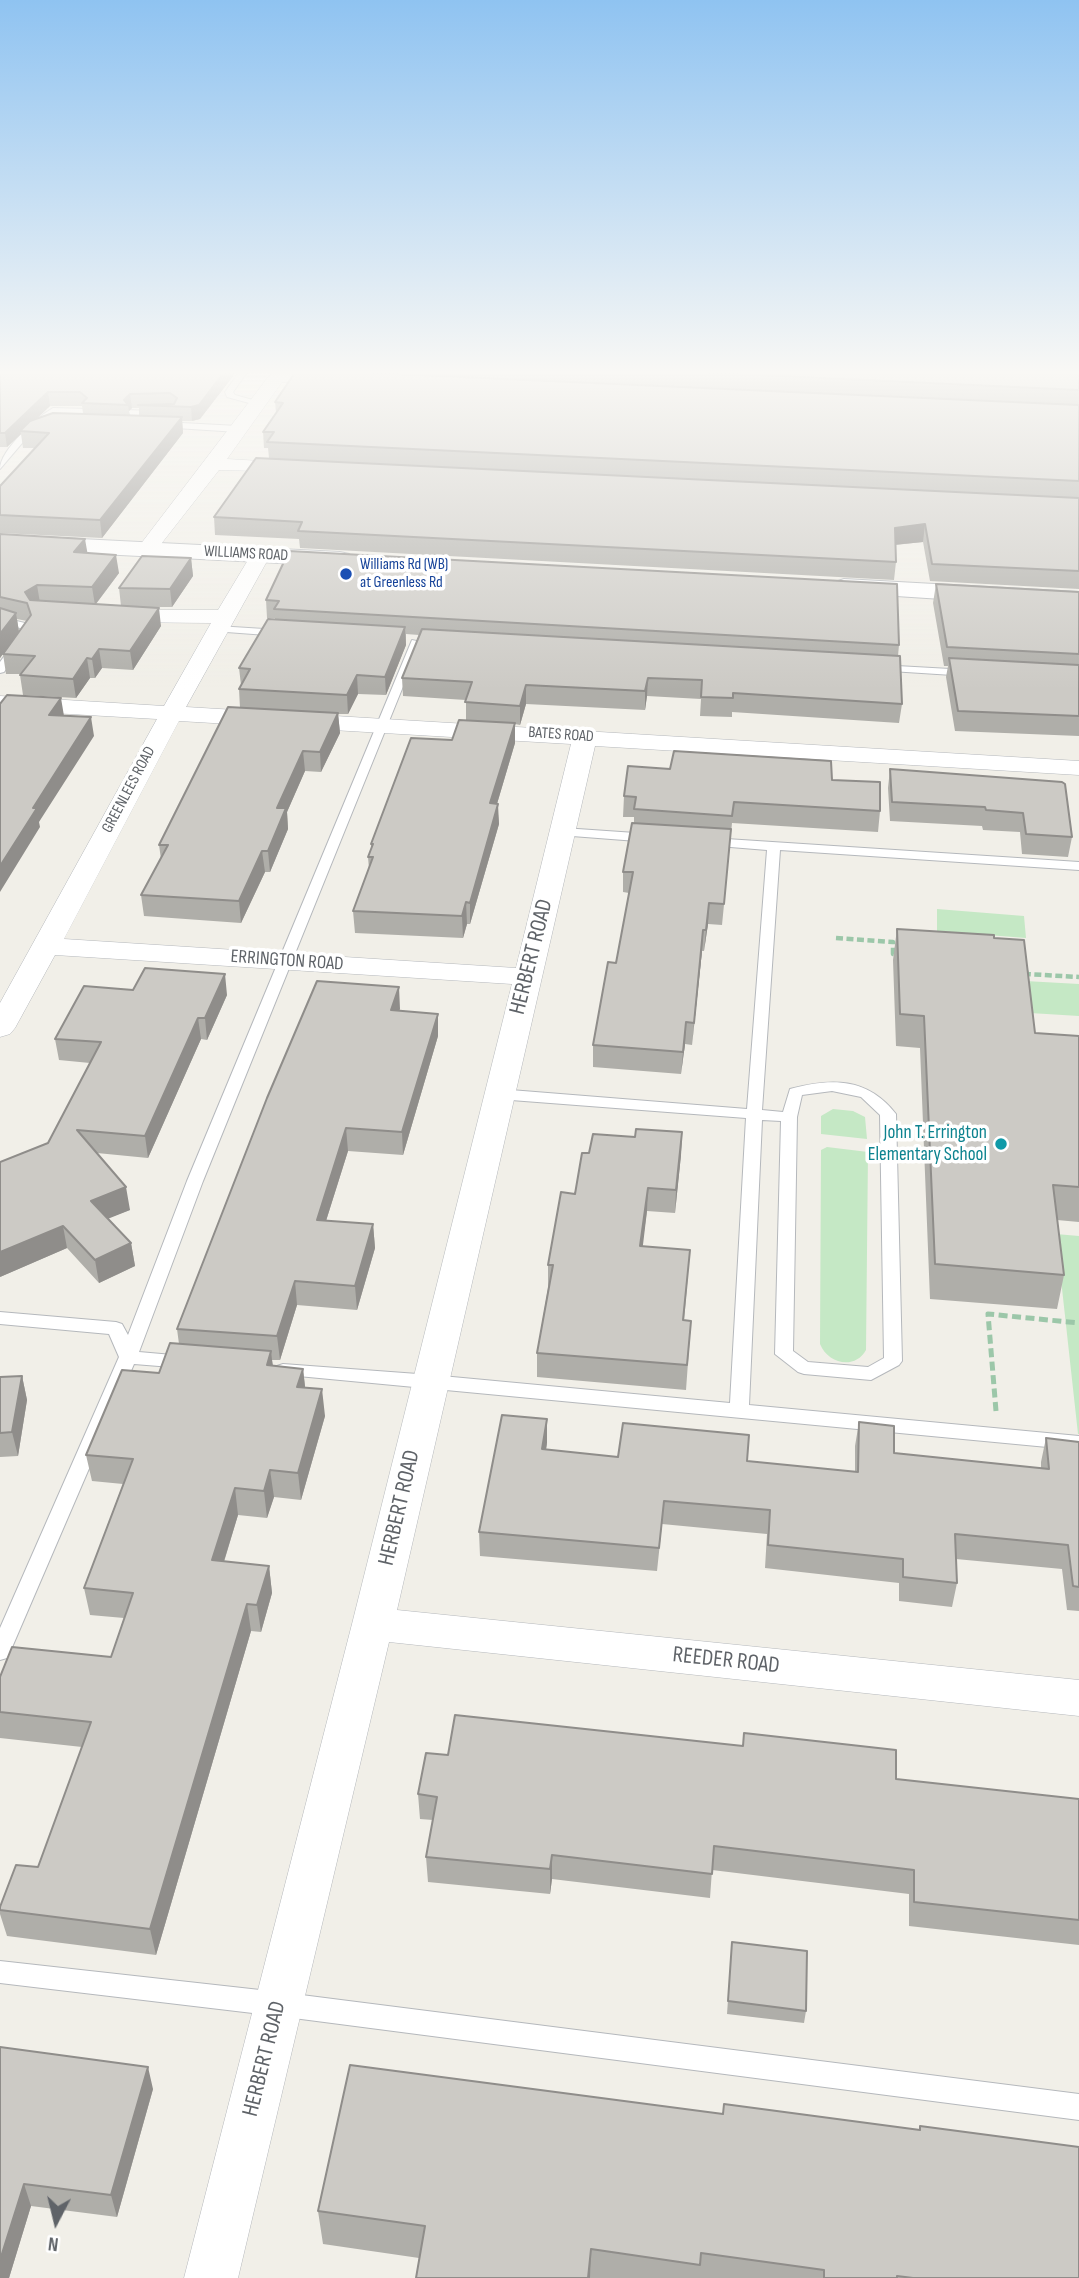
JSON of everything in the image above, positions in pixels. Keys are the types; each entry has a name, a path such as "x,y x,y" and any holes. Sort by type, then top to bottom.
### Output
{"street":[{"path":"147,549 204,477"},
{"name":"WILLIAMS ROAD","path":"0,542 358,560"},
{"name":"GREENLEES ROAD","path":"0,1028 48,946 170,712 261,554"},
{"path":"816,585 1079,600"},
{"path":"118,593 102,615 220,622"},
{"name":"BATES ROAD","path":"0,703 1079,768"},
{"name":"HERBERT ROAD","path":"211,2278 373,1624 498,1094 586,737"},
{"name":"ERRINGTON ROAD","path":"48,946 527,977"},
{"name":"REEDER ROAD","path":"373,1624 1079,1698"}],"lane":[{"path":"0,620 25,626 27,632 0,670"},
{"path":"220,622 296,634"},
{"path":"0,1652 128,1357 195,1181 416,642"},
{"path":"872,667 982,673"},
{"path":"562,832 668,839"},
{"path":"695,841 1079,866"},
{"path":"739,1412 754,1115 774,846"},
{"path":"832,1086 866,1093 888,1114 893,1361 871,1374 804,1368 784,1354 789,1117 795,1092 832,1086"},
{"path":"498,1094 789,1117"},
{"path":"0,1318 116,1328 128,1357"},
{"path":"128,1357 197,1363"},
{"path":"266,1368 431,1381 1079,1443"},
{"path":"0,1972 278,2004 1079,2107"}],"path":[{"path":"836,938 894,942 893,954 907,955"},
{"path":"1026,964 1027,974 1079,977"},
{"path":"998,1436 988,1314 1079,1324"}],"green space":[{"path":"937,909 1024,916 1026,938 937,931"},
{"path":"1025,981 1079,984 1079,1016 1030,1013"},
{"path":"833,1109 853,1111 865,1117 867,1139 821,1134 821,1116"},
{"path":"827,1147 868,1152 866,1350 849,1362 835,1360 820,1344 821,1150"},
{"path":"1056,1234 1079,1236 1079,1434 1078,1434"}],"building":[{"path":"8,477 134,477 100,520 0,515 0,486"},
{"path":"242,477 653,477 1079,498 1079,571 932,564 925,524 895,528 896,562 298,531 302,522 214,517"},
{"path":"1002,477 1079,477 1079,481"},
{"path":"0,534 85,539 74,552 116,555 92,587 37,585 25,592 30,600 159,608 130,651 99,649 92,659 87,658 73,679 20,675 35,656 3,654 31,615 27,603 0,597"},
{"path":"289,551 897,584 899,645 274,609 279,601 266,600"},
{"path":"142,556 191,558 170,589 119,588"},
{"path":"936,584 1079,592 1079,654 947,647"},
{"path":"0,608 16,613 0,634"},
{"path":"268,619 405,627 385,677 357,675 347,695 239,689 250,669 239,668"},
{"path":"422,629 900,656 902,704 733,693 733,698 701,697 702,680 648,678 645,691 526,685 520,706 465,702 472,682 402,678"},
{"path":"949,658 1079,665 1079,716 958,711"},
{"path":"7,695 61,698 49,715 91,717 0,866 0,704"},
{"path":"228,707 338,713 320,752 303,751 277,808 286,808 268,851 262,851 239,901 141,895 168,845 159,845"},
{"path":"459,720 515,723 490,803 498,804 470,903 466,902 462,916 353,911 373,857 368,857 371,844 411,738 452,740"},
{"path":"674,751 831,761 832,780 880,782 880,811 734,802 732,816 634,809 636,797 624,796 628,766 670,769"},
{"path":"890,769 1062,782 1065,784 1072,837 1026,834 1023,813 986,810 985,807 892,802"},
{"path":"632,823 731,829 724,904 709,903 706,930 703,930 694,1023 686,1022 683,1052 593,1045 608,962 616,963 633,872 623,872"},
{"name":"John T. Errington Elementary School","path":"897,929 994,935 994,938 1024,940 1035,1033 1079,1036 1079,1187 1053,1185 1064,1275 935,1264 924,1016 900,1014"},
{"path":"145,968 225,974 205,1018 198,1018 145,1136 77,1130 126,1187 91,1201 131,1243 95,1260 63,1226 0,1252 0,1162 48,1143 101,1042 55,1039 84,986 133,990"},
{"path":"317,981 399,987 391,1010 438,1014 402,1132 346,1128 317,1220 373,1224 355,1286 295,1281 277,1336 177,1329 267,1098"},
{"path":"636,1129 682,1132 676,1190 648,1188 640,1246 690,1250 683,1320 691,1321 687,1365 537,1353 553,1265 548,1265 561,1192 575,1194 582,1153 589,1153 593,1134 635,1137"},
{"path":"170,1343 271,1351 267,1365 303,1369 297,1387 322,1389 298,1473 270,1470 264,1491 235,1488 212,1560 269,1566 257,1605 247,1604 150,1929 0,1910 16,1865 38,1867 91,1722 0,1712 0,1677 12,1647 111,1657 133,1593 84,1588 133,1459 86,1455 122,1370 159,1373"},
{"path":"22,1376 12,1432 0,1433 0,1377"},
{"path":"502,1415 547,1419 542,1449 618,1457 623,1423 749,1435 747,1461 858,1472 859,1422 894,1426 894,1453 1049,1469 1046,1438 1079,1442 1079,1587 1073,1586 1068,1545 955,1534 957,1583 903,1577 903,1559 768,1545 770,1510 664,1501 659,1548 479,1532"},
{"path":"455,1715 743,1746 744,1733 896,1750 896,1779 1079,1799 1079,1920 914,1902 914,1870 714,1846 712,1874 552,1855 550,1869 426,1857 437,1797 418,1794 426,1753 448,1755"},
{"path":"732,1942 807,1951 806,2011 728,2001"},
{"path":"0,2047 148,2067 111,2195 24,2184 0,2260"},
{"path":"350,2065 723,2114 724,2104 920,2130 920,2126 1079,2147 1079,2278 824,2278 824,2270 701,2253 700,2265 591,2249 588,2278 416,2278 425,2226 318,2211"}],"place":[{"name":"Williams Rd (WB) at Greenless Rd","path":"346,574"},
{"name":"John T. Errington Elementary School","path":"1001,1144"}]}
